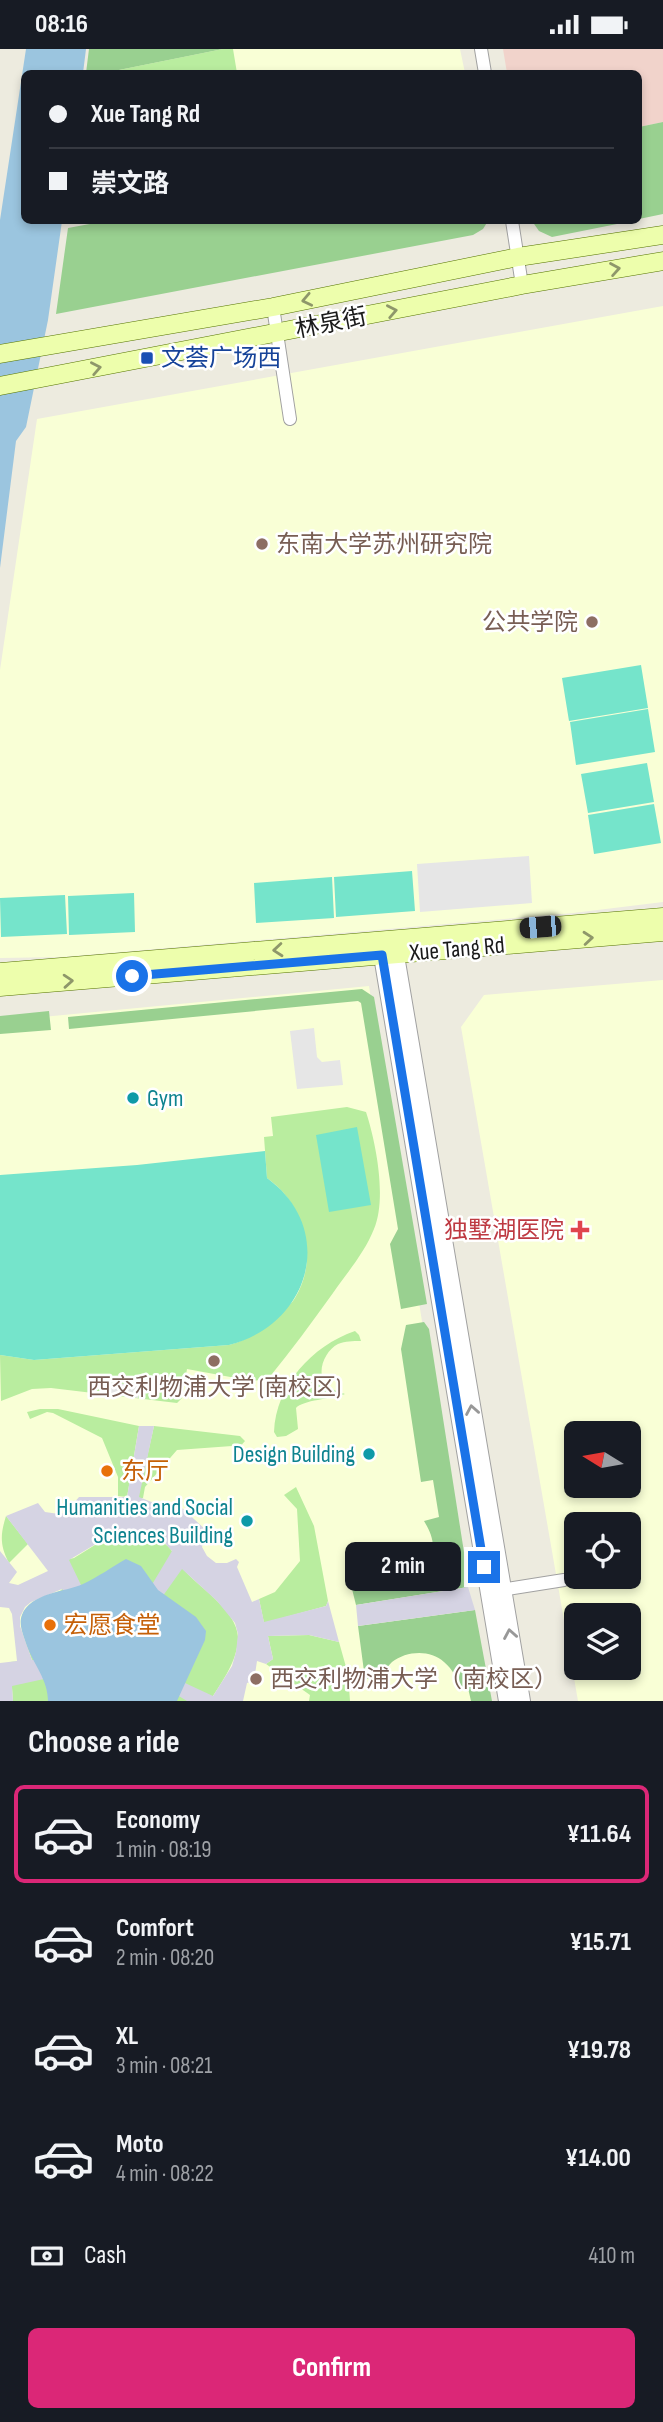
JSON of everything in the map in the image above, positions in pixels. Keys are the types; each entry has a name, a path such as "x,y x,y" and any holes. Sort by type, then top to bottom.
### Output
{"main road":[{"name":"林泉街","path":"0,354 273,307 518,257 663,235"},
{"name":"林泉街","path":"0,386 522,285 663,261"},
{"name":"Xue Tang Rd","path":"0,987 663,917"},
{"name":"Xue Tang Rd","path":"0,972 663,932"}],"street":[{"path":"481,49 484,70"},
{"path":"512,224 522,285"},
{"path":"273,307 290,419"},
{"path":"388,948 496,1591 522,1701"},
{"path":"496,1591 560,1580"},
{"path":"496,1591 507,1701"}],"shaded area":[{"path":"26,49 86,49 83,70 23,70"},
{"path":"178,49 460,49 464,70 100,70"},
{"path":"503,49 663,49 663,122 642,126 642,70 506,70"},
{"path":"21,82 21,224 62,224 48,320 26,427 16,441 0,568 0,220"},
{"name":"东南大学苏州研究院","path":"663,306 663,902 573,913 62,957 0,958 0,670 37,419"},
{"path":"641,665 648,708 569,721 562,678"},
{"path":"648,709 655,752 576,765 570,722"},
{"path":"647,763 654,802 588,813 581,774"},
{"path":"654,804 661,843 594,854 588,815"},
{"path":"529,856 532,903 420,912 417,864"},
{"path":"412,871 415,911 336,917 334,877"},
{"path":"332,877 334,918 256,923 254,883"},
{"path":"134,893 135,932 69,935 68,896"},
{"path":"65,895 67,934 1,937 0,898"},
{"name":"独墅湖医院","path":"663,980 663,1701 578,1701 574,1680 641,1680 641,1603 564,1603 564,1620 461,1027 484,995"},
{"name":"西交利物浦大学 (南校区)","path":"369,986 482,1701 0,1701 0,1021"},
{"path":"314,1028 317,1057 322,1062 340,1060 343,1085 297,1089 290,1031"},
{"path":"357,1127 371,1205 329,1212 316,1135"},
{"path":"265,1151 267,1178 289,1199 302,1223 307,1248 305,1273 296,1296 279,1317 257,1334 229,1345 34,1360 0,1355 0,1175 137,1165"},
{"path":"110,1382 140,1386 138,1398 109,1394"},
{"path":"139,1426 154,1426 139,1497 177,1512 182,1508 207,1531 202,1547 207,1556 216,1563 227,1563 236,1559 239,1562 237,1567 252,1602 259,1599 264,1622 326,1606 328,1601 339,1642 309,1635 268,1636 273,1659 266,1664 257,1661 254,1681 247,1683 243,1701 187,1701 159,1684 44,1679 12,1686 13,1701 0,1701 0,1663 17,1661 12,1614 9,1608 0,1607 0,1551 17,1572 9,1583 18,1585 48,1571 6,1516 38,1503 45,1512 59,1514 65,1513 79,1497 127,1497","holes":["129,1531 163,1541 172,1551 138,1608 81,1585 69,1560 116,1532","182,1569 217,1601 235,1623 238,1634 232,1666 213,1696 185,1683 160,1600","62,1589 86,1622 66,1658 32,1660 20,1626 20,1617 31,1602"]},
{"path":"126,1559 141,1566 158,1590 196,1617 206,1631 205,1640 177,1701 48,1701 43,1679 23,1634 22,1615 32,1602 83,1584"},
{"path":"468,1587 475,1610 358,1626 356,1605"}],"green space":[{"path":"89,49 223,49 119,70 86,70"},
{"path":"233,49 236,70 119,70"},
{"path":"663,122 663,214 642,218 642,126"},
{"path":"90,224 486,224 473,235 56,314 68,228"},
{"path":"534,224 617,224 552,237 539,231"},
{"path":"362,989 374,997 427,1304 401,1309 390,1244 398,1229 361,1003 358,1001 69,1029 68,1017"},
{"path":"49,1011 51,1030 0,1034 0,1016"},
{"path":"347,1107 366,1112 370,1125 379,1171 378,1216 370,1238 355,1262 268,1379 252,1381 187,1369 182,1398 177,1403 51,1388 32,1389 1,1401 0,1355 34,1360 229,1345 252,1335 287,1307 295,1298 302,1282 307,1249 299,1217 280,1189 267,1178 264,1137 273,1136 271,1117"},
{"path":"424,1322 429,1329 469,1584 468,1587 356,1605 347,1569 354,1567 374,1582 392,1583 411,1577 419,1571 432,1553 432,1538 424,1521 439,1517 433,1480 421,1482 401,1349 406,1325"},
{"path":"355,1331 361,1341 344,1342 333,1347 325,1358 322,1370 322,1377 329,1387 345,1394 300,1405 296,1408 298,1429 286,1436 277,1437 274,1432 281,1398 299,1369 324,1347"},
{"path":"58,1409 139,1426 127,1497 118,1496 118,1477 102,1438 53,1413 47,1412 30,1419 27,1412"},
{"path":"154,1426 240,1436 245,1441 237,1450 232,1446 177,1450 145,1487 143,1498 138,1498"},
{"path":"296,1487 314,1526 328,1601 326,1606 264,1623 259,1599 275,1592 300,1561 297,1509 284,1495"},
{"path":"6,1516 28,1544 9,1563 2,1540"},
{"path":"130,1531 152,1537 168,1547 184,1570 225,1609 236,1627 238,1637 235,1654 210,1701 13,1701 10,1662 32,1660 21,1622 27,1608 62,1590 50,1575 61,1561 74,1558 116,1532"},
{"path":"475,1610 492,1701 471,1701 468,1688 457,1690 456,1678 447,1665 425,1653 398,1658 378,1676 365,1679 358,1626"},
{"path":"309,1635 339,1642 348,1674 350,1701 309,1701 310,1695 266,1664 273,1659 268,1636"}],"place":[{"name":"文荟广场西","path":"147,358"},
{"name":"东南大学苏州研究院","path":"262,544"},
{"name":"公共学院","path":"592,622"},
{"name":"Gym","path":"133,1098"},
{"name":"独墅湖医院","path":"580,1230"},
{"name":"西交利物浦大学 (南校区)","path":"214,1361"},
{"name":"Design Building","path":"369,1454"},
{"name":"东厅","path":"107,1471"},
{"name":"Humanities and Social Sciences Building","path":"247,1521"},
{"name":"宏愿食堂","path":"50,1625"},
{"name":"西交利物浦大学（南校区）","path":"256,1679"}],"route":[{"path":"132,976 382,955 484,1567"}]}
